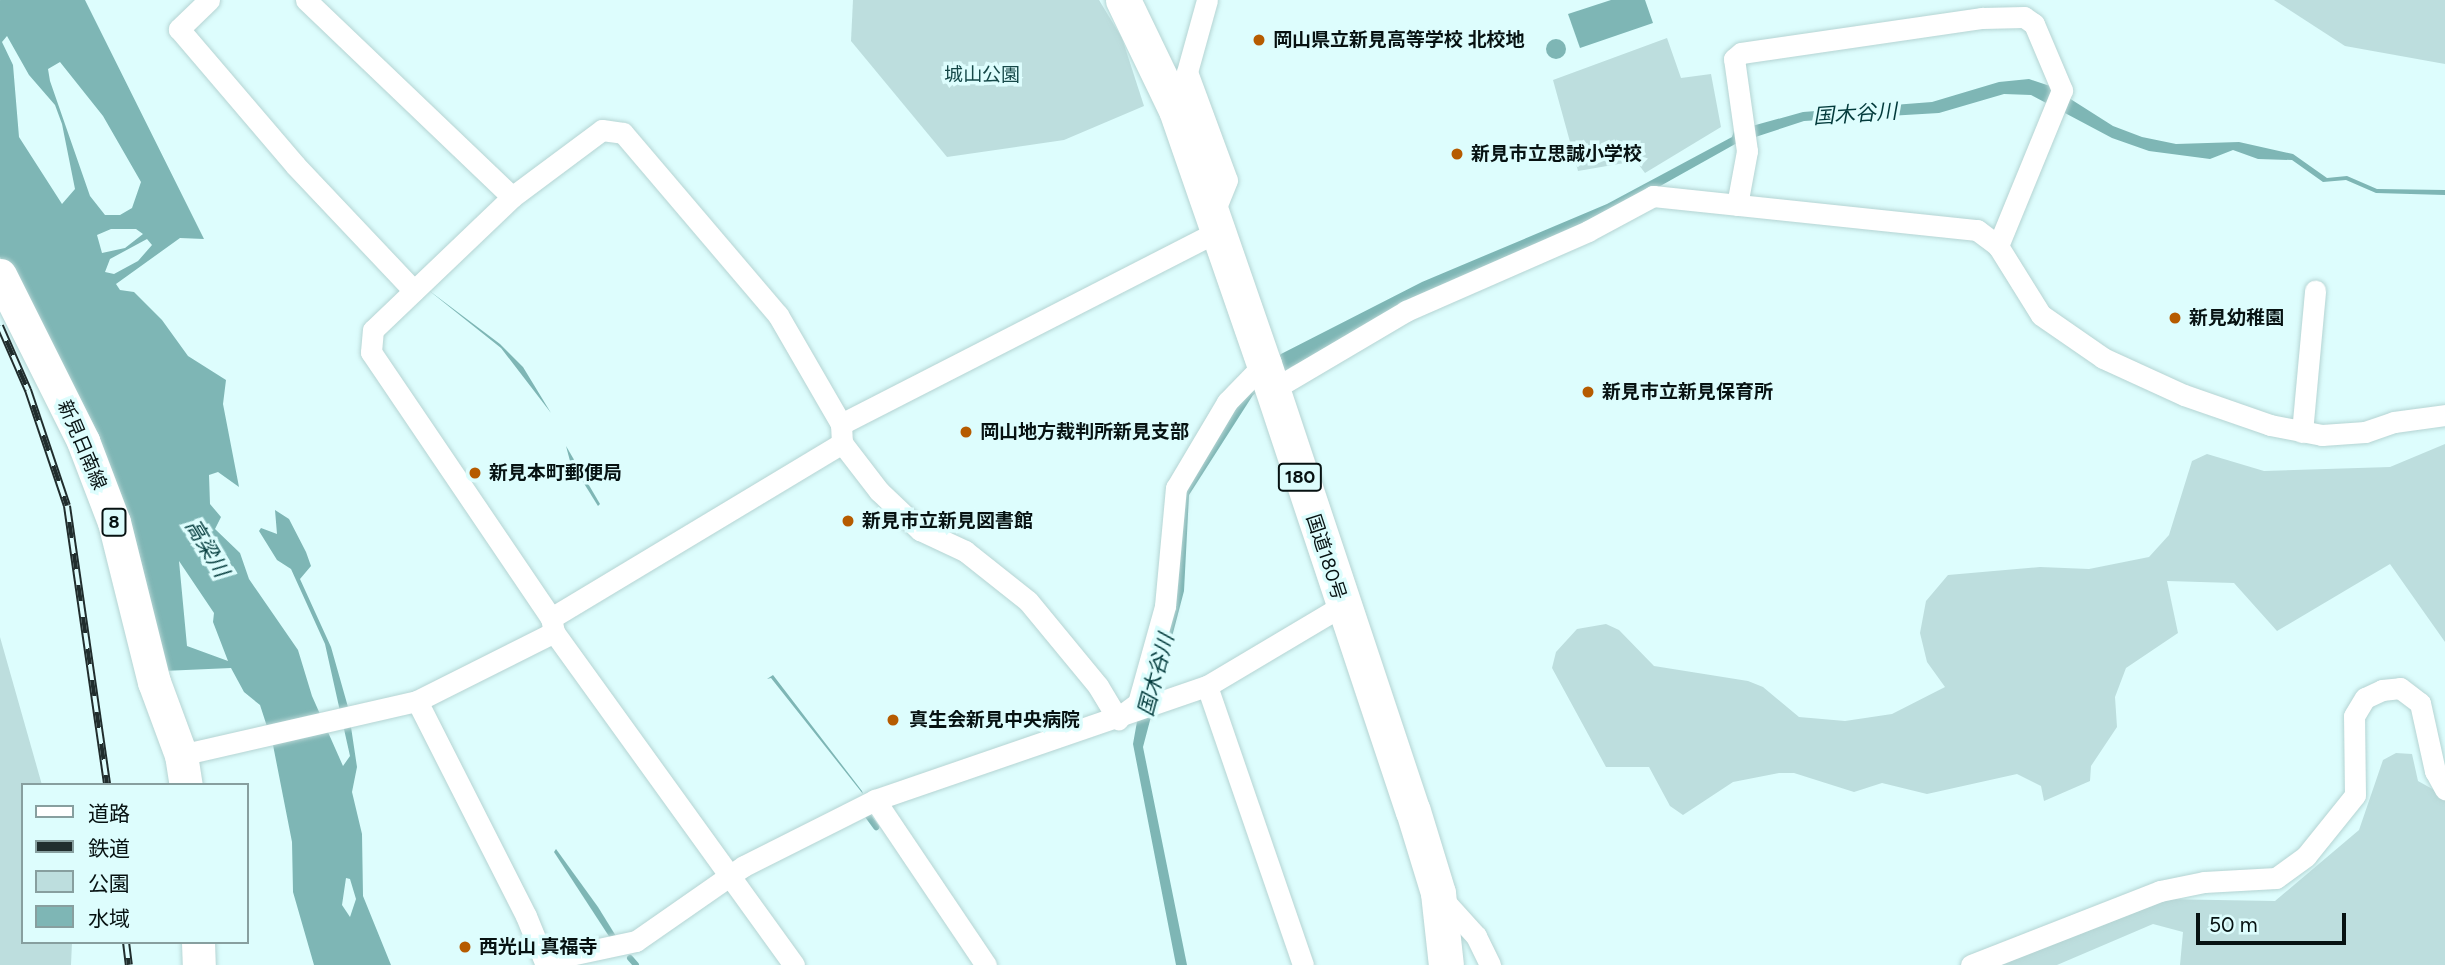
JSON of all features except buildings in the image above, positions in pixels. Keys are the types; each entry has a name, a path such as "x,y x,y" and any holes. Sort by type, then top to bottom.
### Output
{"highway":[{"name":"国道180号","path":"1123,0 1176,110 1268,377 1438,894 1446,965"}],"main road":[{"name":"新見日南線","path":"0,275 83,441 114,522 154,682 189,763"},
{"path":"198,944 199,965"}],"street":[{"path":"209,0 178,29 295,165 414,291"},
{"path":"306,0 512,197"},
{"path":"189,763 416,701 552,625 842,434 1215,223 1227,180 1187,72 1207,0"},
{"path":"1737,205 1747,150 1734,58 1741,53 1982,19 2024,17 2034,24 2059,100 2026,171 1998,246"},
{"path":"794,965 552,625 371,352 373,330 512,197 602,130 623,133 778,316 842,434 878,491 920,530 965,551 1028,601 1098,686 1118,719"},
{"path":"1118,719 1138,703 1164,606 1176,488 1227,402 1268,377 1406,311 1588,231 1653,196 1954,224 1977,230 1998,246 2041,315 2103,358 2184,395 2302,432 2322,435 2365,432 2394,422 2445,415"},
{"path":"2302,432 2315,291"},
{"path":"416,701 546,963 620,957 729,877 829,820 875,800 1118,719 1207,686 1342,606"},
{"path":"1207,686 1303,965"},
{"path":"1970,965 2160,891 2204,882 2276,878 2306,856 2355,795 2354,716 2365,698 2382,690 2400,688 2420,703 2435,771 2445,789"},
{"path":"875,800 986,965"},
{"path":"1438,894 1476,936 1490,965"}],"green space":[{"name":"城山公園","path":"853,0 1099,0 1122,38 1144,106 1064,140 947,157 851,41"},
{"path":"2274,0 2445,0 2445,64 2345,46"},
{"path":"1667,38 1681,78 1711,74 1721,127 1645,173 1636,161 1578,171 1553,80"},
{"path":"2445,444 2445,642 2390,564 2277,631 2234,583 2167,581 2178,633 2126,668 2115,697 2117,727 2091,766 2090,781 2044,801 2041,786 2017,774 1927,794 1882,783 1854,792 1794,773 1779,773 1733,782 1683,815 1670,806 1649,767 1606,767 1552,668 1556,652 1577,629 1606,624 1619,630 1654,666 1748,681 1763,687 1799,717 1845,721 1892,714 1945,687 1927,662 1920,633 1926,601 1948,575 2040,567 2089,569 2149,557 2169,535 2192,461 2207,454 2264,471 2390,467"},
{"path":"0,637 41,783 21,783 21,944 72,944 71,965 0,965"},
{"path":"2396,753 2412,754 2418,781 2445,796 2445,965 2180,965 2183,932 2153,924 2057,965 1993,965 2159,899 2275,901 2359,830 2383,760"}],"water":[{"name":"高梁川","path":"0,0 85,0 204,239 180,238 116,284 120,290 134,292 162,320 188,356 226,380 223,404 239,487 218,472 209,475 210,504 221,517 215,529 240,553 249,579 298,650 312,696 343,766 350,756 325,644 291,569 277,560 259,531 261,528 277,534 275,510 289,519 306,552 311,566 300,579 331,647 348,707 357,767 352,792 362,834 363,896 391,965 314,965 293,892 292,842 273,745 260,705 244,692 231,668 163,671 0,257","holes":["7,36 29,75 55,105 62,124 75,189 62,204 19,137 13,65 2,42","60,62 103,116 141,182 132,208 120,215 105,215 90,196 48,69","111,229 136,229 143,234 125,248 102,253 97,235","147,239 152,245 138,261 114,274 105,272 110,259","179,561 214,613 213,622 228,661 187,646","346,878 350,879 356,899 350,917 342,905"]},
{"path":"1611,0 1645,0 1653,23 1580,48 1568,14"},
{"path":"1556,39 1563,42 1566,49 1563,56 1556,59 1549,56 1546,49 1549,42"},
{"name":"国木谷川","path":"2029,79 2050,86 2113,126 2142,137 2176,144 2239,142 2293,154 2327,178 2347,176 2377,189 2445,190 2445,195 2376,193 2346,180 2323,182 2292,160 2258,159 2233,150 2210,159 2149,151 2112,138 2031,95 2004,94 1939,113 1804,121 1737,143 1646,194 1291,367 1253,395 1189,495 1184,591 1143,747 1187,965 1176,965 1133,744 1178,491 1239,396 1281,354 1422,282 1607,204 1732,137 1734,131 1803,112 1932,102 1999,82"},
{"path":"427,289 500,344 523,367 551,413 501,348"},
{"path":"566,446 600,504 598,506 570,461"},
{"path":"773,675 863,794 771,678 767,679"},
{"path":"556,849 619,941 614,944 554,852"}],"waterway":[{"path":"868,816 876,827"},
{"path":"630,958 636,965"}],"railway":[{"path":"0,326 28,390 67,506 107,783"},
{"path":"126,944 129,965"}],"place":[{"name":"岡山県立新見高等学校 北校地","path":"1259,40"},
{"name":"新見市立思誠小学校","path":"1457,154"},
{"name":"新見幼稚園","path":"2175,318"},
{"name":"新見市立新見保育所","path":"1588,392"},
{"name":"岡山地方裁判所新見支部","path":"966,432"},
{"name":"新見本町郵便局","path":"475,473"},
{"name":"新見市立新見図書館","path":"848,521"},
{"name":"真生会新見中央病院","path":"893,720"},
{"name":"西光山 真福寺","path":"465,947"}]}
